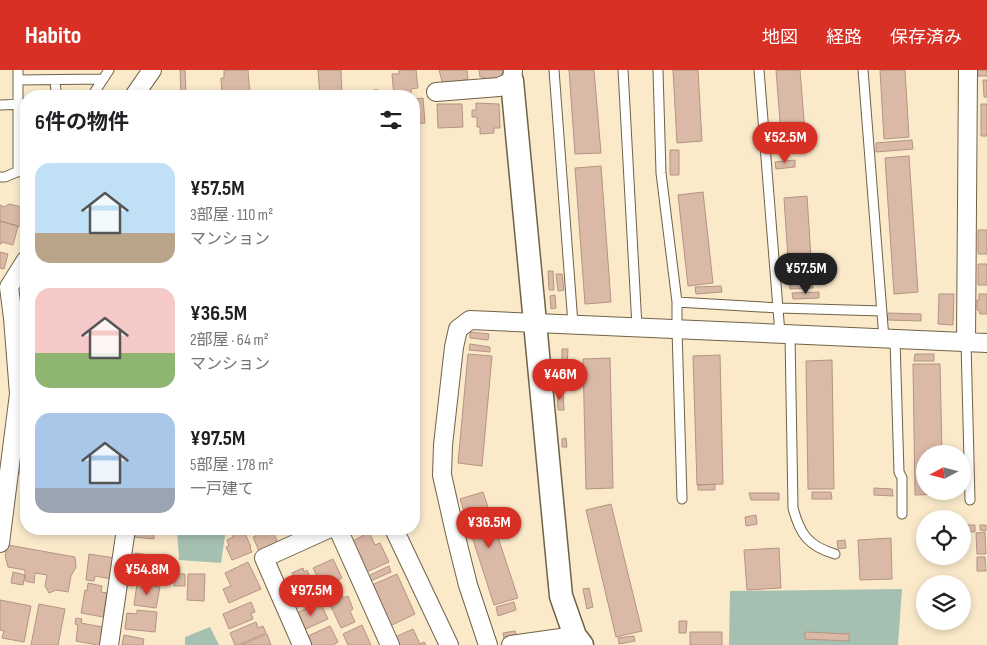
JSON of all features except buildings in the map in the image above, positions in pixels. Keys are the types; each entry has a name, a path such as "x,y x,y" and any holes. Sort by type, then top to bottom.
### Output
{"street":[{"path":"138,90 152,70"},
{"path":"966,342 968,70"},
{"path":"436,92 499,87 513,75"},
{"path":"511,645 578,640 561,596 513,75"},
{"path":"0,543 19,394 20,318 5,285 20,267"},
{"path":"488,645 468,586 442,475 443,445 454,347 458,330 470,320 987,343"},
{"path":"109,645 125,535"},
{"path":"302,645 264,558 315,535"},
{"path":"341,535 390,645"},
{"path":"397,535 449,645"}],"lane":[{"path":"18,70 20,92"},
{"path":"96,90 109,70"},
{"path":"554,70 573,324"},
{"path":"624,70 637,328"},
{"path":"658,70 661,173 677,302 682,499"},
{"path":"759,70 779,308 785,334 793,508 802,534 820,549 835,554"},
{"path":"863,70 882,311 890,339 899,472 902,478 902,514"},
{"path":"18,80 103,79"},
{"path":"55,80 56,90"},
{"path":"0,105 20,104"},
{"path":"0,177 6,178 20,171"},
{"path":"677,302 779,308 882,311"},
{"path":"966,342 969,445"}],"green space":[{"path":"177,535 225,535 221,563 179,560"},
{"path":"902,589 898,645 729,645 730,591"},
{"path":"210,627 219,645 185,645 185,637"}]}
